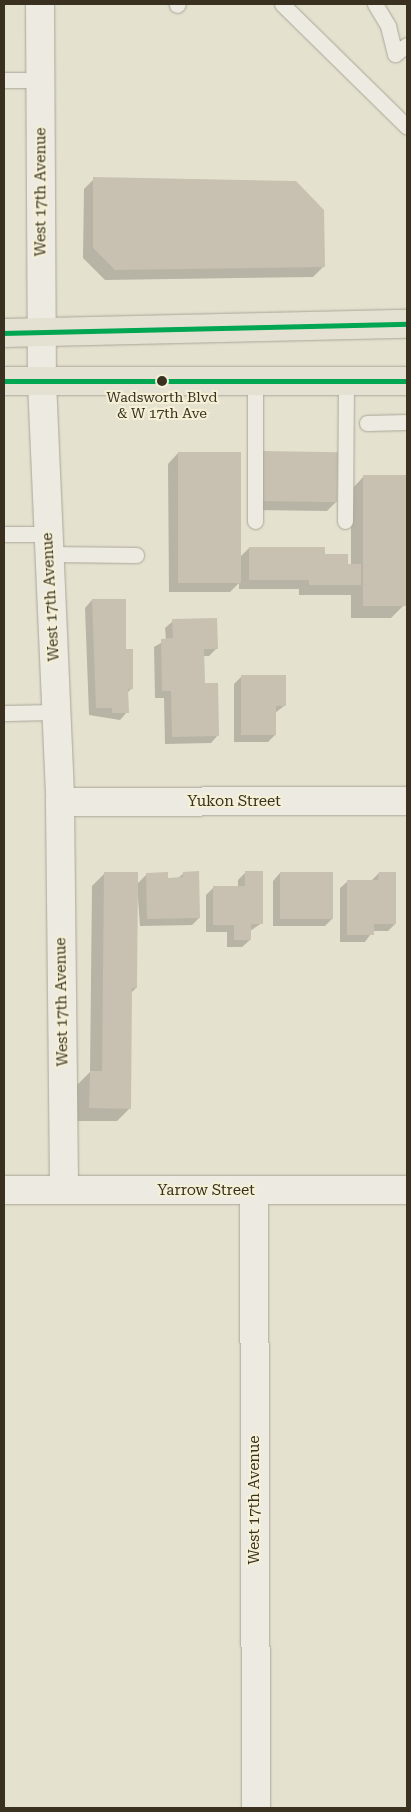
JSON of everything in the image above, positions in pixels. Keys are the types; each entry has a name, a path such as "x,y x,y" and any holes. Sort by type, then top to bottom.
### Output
{"main road":[{"path":"4,332 407,324"},
{"path":"4,381 407,382"}],"street":[{"name":"West 17th Avenue","path":"40,4 42,382 60,802 64,1190"},
{"name":"Yukon Street","path":"60,802 407,801"},
{"name":"Yarrow Street","path":"4,1190 407,1190"},
{"name":"West 17th Avenue","path":"254,1191 256,1808"}],"lane":[{"path":"282,4 407,127"},
{"path":"375,4 401,49"},
{"path":"4,80 40,80"},
{"path":"255,382 255,521"},
{"path":"345,521 346,382"},
{"path":"366,423 407,422"},
{"path":"4,534 49,544 136,556"},
{"path":"4,713 56,712"}],"building":[{"path":"93,177 296,181 324,210 325,267 115,270 93,248"},
{"path":"261,451 338,452 337,502 260,501"},
{"path":"178,452 241,452 241,583 178,583"},
{"path":"363,475 407,475 407,606 363,606"},
{"path":"249,547 325,547 325,554 348,554 348,564 361,564 361,585 309,585 309,580 249,580"},
{"path":"92,599 126,599 126,649 133,649 133,689 128,689 129,713 112,713 112,708 96,708"},
{"path":"217,618 218,649 204,649 205,683 218,683 219,736 172,737 171,691 162,691 161,639 173,638 172,619"},
{"path":"241,675 286,675 286,706 276,706 276,735 241,735"},
{"path":"199,871 200,918 147,919 146,873 168,872 168,878 183,877 183,872"},
{"path":"245,871 263,871 263,924 251,924 251,940 234,940 234,925 213,925 213,886 245,886"},
{"path":"104,872 138,872 137,988 132,988 131,1109 89,1108 90,1071 102,1071"},
{"path":"280,872 333,872 333,919 280,919"},
{"path":"379,872 396,872 396,924 374,924 374,935 347,935 347,880 378,880"}],"transit line":[{"path":"4,333 407,324"},
{"path":"4,381 407,381"}],"place":[{"name":"Wadsworth Blvd & W 17th Ave","path":"162,381"}]}
